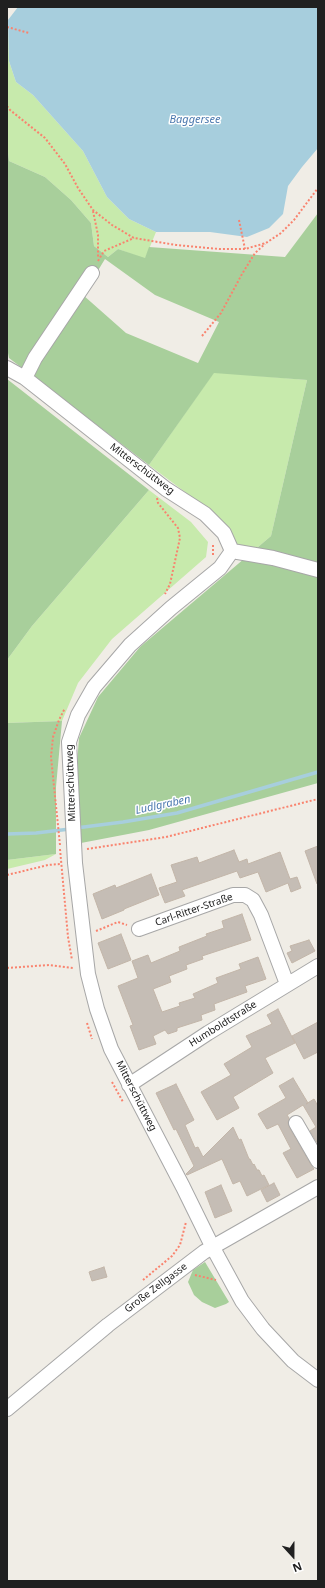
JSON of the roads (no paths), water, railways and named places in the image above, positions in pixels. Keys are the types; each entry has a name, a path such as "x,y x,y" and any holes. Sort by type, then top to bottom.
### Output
{"street":[{"path":"25,378 35,358 92,273"},
{"name":"Mitterschüttweg","path":"7,368 25,378 166,489 205,514 224,533 232,551 220,568 171,608 130,645 94,687 78,715 69,742 72,813 71,852 88,974 97,1009 111,1049 212,1246 242,1301 263,1329 293,1361 318,1380"},
{"path":"232,551 273,558 318,570"},
{"name":"Carl-Ritter-Straße","path":"139,929 233,895 245,895 253,900 261,915 288,984"},
{"name":"Humboldtstraße","path":"129,1085 208,1033 318,966"},
{"path":"296,1123 318,1160"},
{"name":"Große Zellgasse","path":"7,1409 108,1325 212,1246 318,1187"}],"water":[{"name":"Baggersee","path":"18,7 318,7 318,148 288,186 283,214 269,228 247,237 210,232 156,232 129,219 107,197 83,151 33,95 16,82 9,61 8,20"}],"waterway":[{"name":"Ludlgraben","path":"76,828 177,813 318,772"},
{"name":"Ludlgraben","path":"7,834 36,833 70,829"}]}
